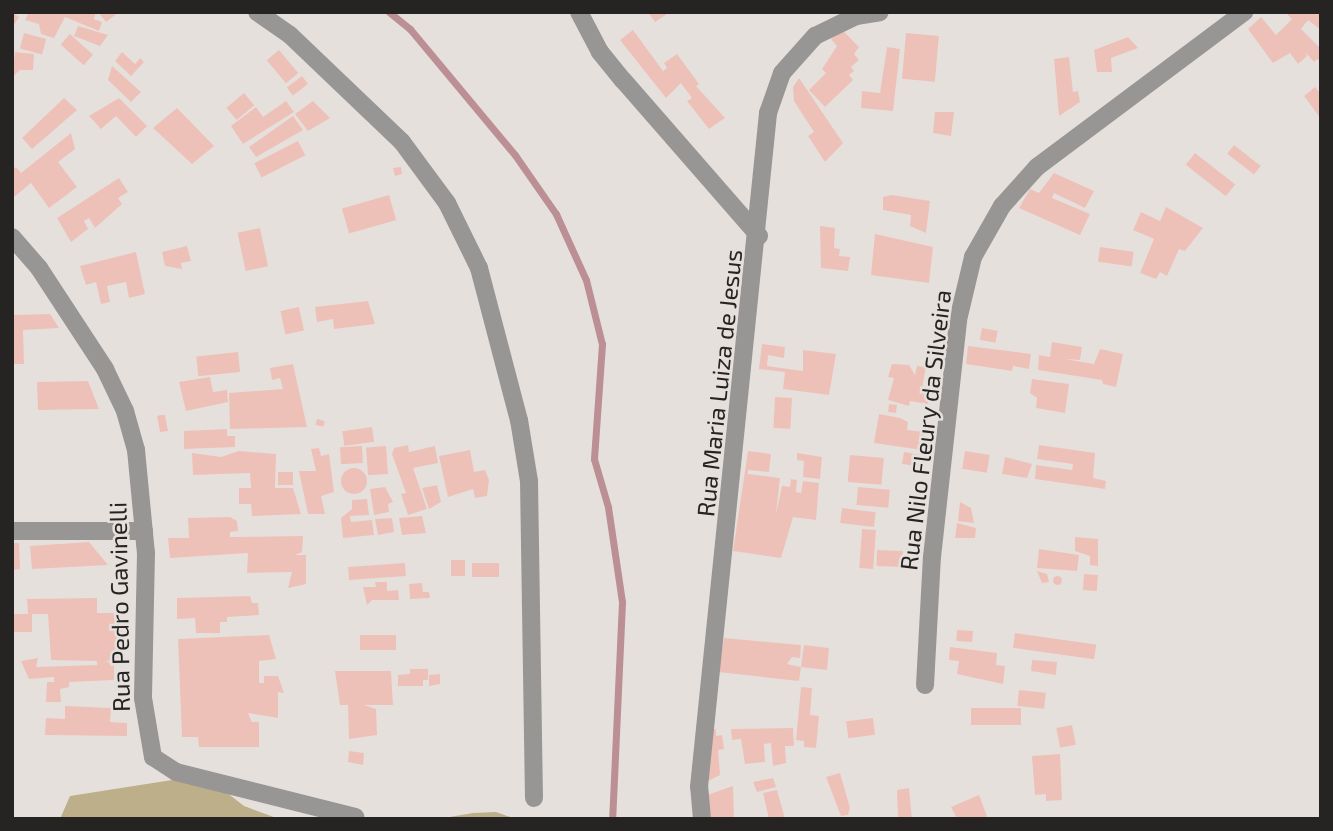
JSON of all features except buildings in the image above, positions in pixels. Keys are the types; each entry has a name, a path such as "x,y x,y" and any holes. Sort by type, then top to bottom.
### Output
{"street":[{"path":"257,12 290,35 402,142 447,203 479,268 519,420 529,481 534,798"},
{"path":"579,12 608,62 759,236"},
{"name":"Rua Maria Luiza de Jesus","path":"702,819 699,787 759,236 768,113 782,73 815,36 856,16 880,12"},
{"name":"Rua Nilo Fleury da Silveira","path":"925,685 932,557 958,320 973,257 1002,206 1037,167 1244,12"},
{"name":"Rua Pedro Gavinelli","path":"12,237 79,325 125,411 136,450 144,531 143,698 153,757 176,772 355,817"},
{"path":"12,531 144,531"}],"shaded area":[{"path":"204,775 244,806 279,819 60,819 70,796"},
{"path":"496,812 516,819 438,819 473,813"}],"waterway":[{"path":"389,12 410,29 515,155 556,214 586,280 602,344 594,459 608,507 622,602 612,819"}]}
